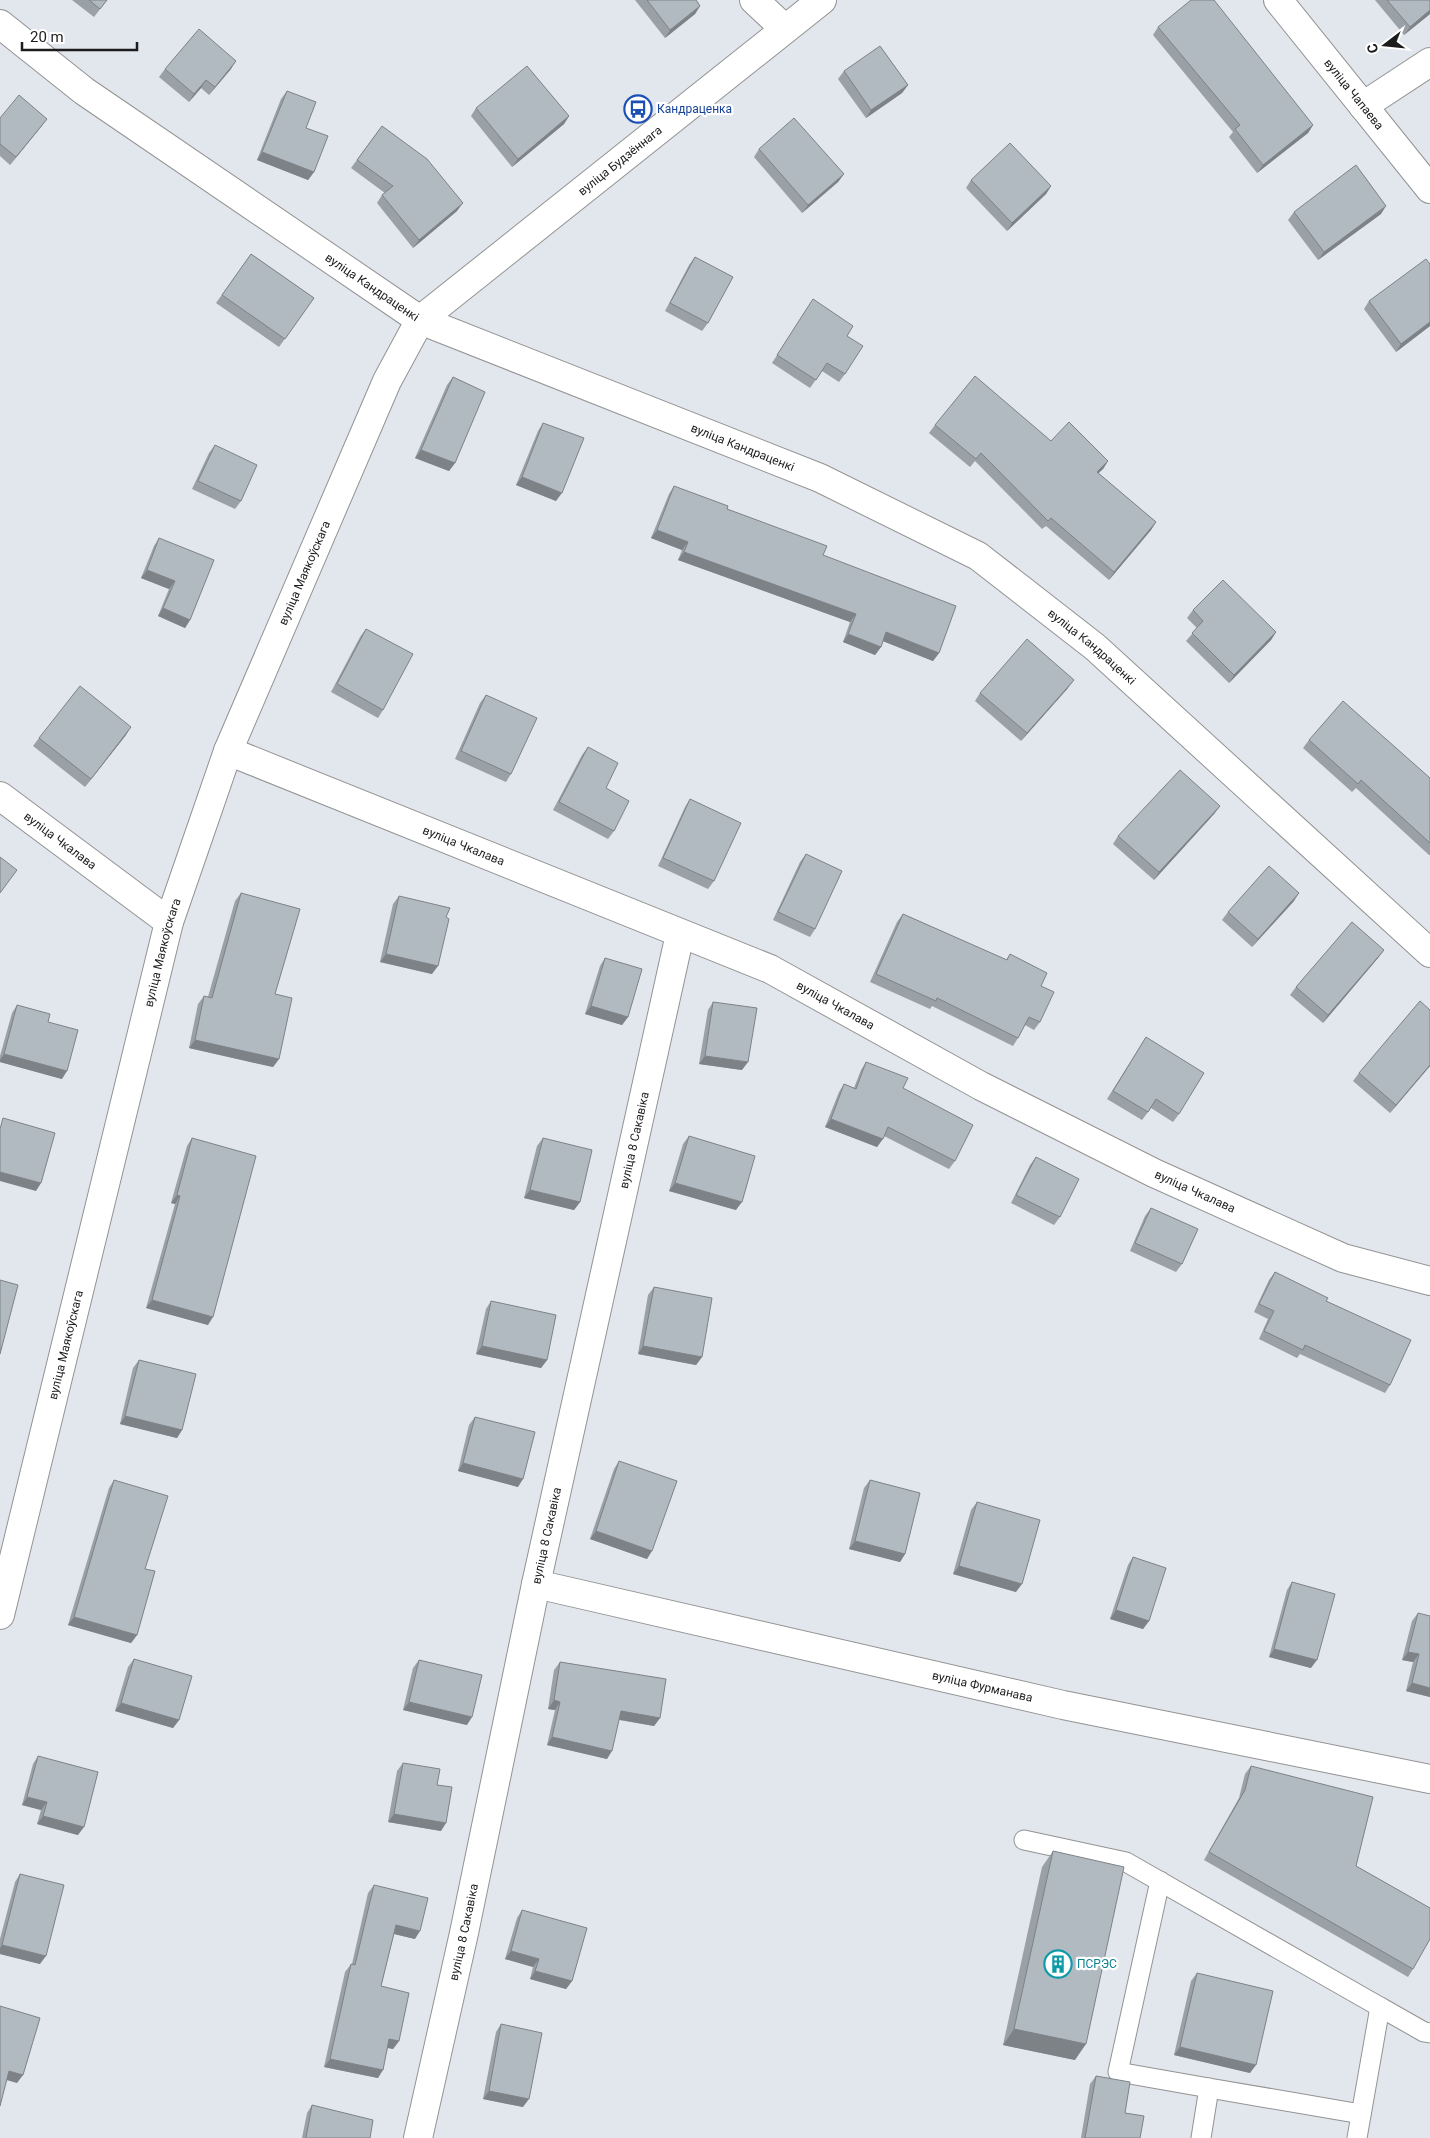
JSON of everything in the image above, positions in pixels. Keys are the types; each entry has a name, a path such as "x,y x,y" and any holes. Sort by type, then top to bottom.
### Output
{"street":[{"path":"754,0 785,29"},
{"name":"вуліца Будзённага","path":"420,320 822,0"},
{"name":"вуліца Чапаева","path":"1278,0 1430,189"},
{"name":"вуліца Кандраценкі","path":"0,24 84,91 420,320 820,478 978,556 1095,647 1430,954"},
{"path":"1363,106 1430,62"},
{"name":"вуліца Маякоўскага","path":"0,1615 169,922 228,751 387,381 420,320"},
{"name":"вуліца Чкалава","path":"228,751 770,969 981,1086 1154,1173 1343,1258 1430,1281"},
{"name":"вуліца Чкалава","path":"0,796 169,922"},
{"name":"вуліца 8 Сакавіка","path":"418,2138 464,1933 536,1584 680,934"},
{"name":"вуліца Фурманава","path":"536,1584 1063,1704 1430,1779"}],"lane":[{"path":"1024,1840 1126,1862 1424,2032 1430,2033"},
{"path":"1160,1881 1118,2072 1361,2114"},
{"path":"1357,2138 1380,2007"},
{"path":"1201,2138 1209,2088"}],"building":[{"path":"89,0 107,0 100,9"},
{"path":"647,0 696,0 700,6 670,30"},
{"path":"1191,0 1214,0 1313,125 1263,165 1235,129 1240,125 1158,27"},
{"path":"1387,0 1430,0 1430,10 1410,27"},
{"path":"199,29 236,61 215,87 206,80 194,94 165,69"},
{"path":"880,46 908,85 871,110 844,71"},
{"path":"527,66 569,116 518,159 476,108"},
{"path":"287,91 316,102 306,128 328,136 314,172 262,152"},
{"path":"19,95 47,119 16,157 0,144 0,118"},
{"path":"794,118 844,174 808,205 759,149"},
{"path":"382,126 427,159 463,203 419,240 382,195 393,186 357,160"},
{"path":"1010,143 1051,186 1012,223 971,180"},
{"path":"1356,165 1386,206 1324,252 1294,212"},
{"path":"251,254 314,298 285,339 222,295"},
{"path":"695,257 733,277 708,323 670,303"},
{"path":"1426,259 1430,264 1430,322 1401,344 1369,301"},
{"path":"813,299 853,326 847,336 863,346 845,374 827,363 816,380 777,355"},
{"path":"975,376 1051,441 1069,422 1108,461 1097,472 1156,522 1114,572 1051,518 1048,521 981,453 976,459 935,425"},
{"path":"453,377 485,392 455,463 421,450"},
{"path":"543,423 584,438 562,493 522,477"},
{"path":"215,445 257,465 241,501 198,481"},
{"path":"674,486 728,506 727,509 827,546 823,555 956,606 939,653 886,632 881,647 848,634 856,614 684,552 688,542 657,530"},
{"path":"159,538 214,560 190,620 163,608 175,581 147,570"},
{"path":"1223,580 1276,632 1234,675 1192,633 1203,621 1193,610"},
{"path":"366,629 413,654 383,710 337,684"},
{"path":"1027,639 1074,680 1027,733 980,693"},
{"path":"80,686 131,727 91,779 39,738"},
{"path":"486,695 537,718 511,774 461,751"},
{"path":"1343,701 1430,778 1430,843 1361,780 1358,784 1309,740"},
{"path":"588,747 618,763 606,788 629,801 614,831 559,802"},
{"path":"1180,770 1220,806 1159,872 1118,836"},
{"path":"690,799 741,823 714,881 663,858"},
{"path":"806,854 842,871 815,929 778,912"},
{"path":"0,857 17,870 0,893"},
{"path":"1269,866 1299,893 1258,939 1228,912"},
{"path":"241,893 300,909 275,994 292,998 279,1059 195,1040 204,996 212,998"},
{"path":"399,896 450,908 446,917 449,919 438,966 386,954"},
{"path":"903,914 1007,960 1010,954 1047,973 1041,986 1054,992 1040,1022 1029,1017 1018,1038 937,998 936,1001 876,974"},
{"path":"1352,922 1384,950 1328,1015 1296,987"},
{"path":"605,958 642,969 628,1017 591,1006"},
{"path":"1420,1001 1430,1010 1430,1065 1396,1105 1359,1073"},
{"path":"713,1002 757,1008 748,1062 705,1056"},
{"path":"17,1005 50,1014 48,1022 78,1030 67,1071 4,1054"},
{"path":"1146,1037 1204,1073 1179,1114 1156,1099 1148,1112 1113,1091"},
{"path":"866,1062 908,1078 903,1088 973,1125 955,1161 888,1127 883,1139 831,1119 844,1084 856,1089"},
{"path":"3,1118 55,1133 41,1183 0,1172 0,1129"},
{"path":"689,1136 755,1156 742,1202 675,1183"},
{"path":"192,1138 256,1156 213,1317 152,1300 180,1196 177,1195"},
{"path":"543,1138 592,1150 580,1202 530,1190"},
{"path":"1036,1157 1079,1179 1060,1217 1016,1195"},
{"path":"1151,1208 1198,1229 1182,1264 1135,1243"},
{"path":"1275,1272 1328,1298 1326,1301 1411,1340 1390,1385 1305,1345 1303,1350 1264,1331 1274,1311 1259,1304"},
{"path":"0,1280 18,1285 0,1354"},
{"path":"654,1287 712,1298 702,1357 643,1346"},
{"path":"491,1301 556,1315 547,1360 482,1346"},
{"path":"139,1360 196,1374 182,1430 125,1416"},
{"path":"475,1417 535,1432 523,1479 463,1463"},
{"path":"619,1461 677,1481 652,1551 596,1531"},
{"path":"114,1480 168,1496 145,1569 155,1571 137,1635 74,1617"},
{"path":"870,1480 920,1493 905,1554 855,1541"},
{"path":"977,1502 1040,1520 1022,1584 959,1566"},
{"path":"1133,1557 1166,1568 1149,1621 1116,1610"},
{"path":"1292,1582 1335,1594 1317,1660 1274,1649"},
{"path":"1418,1613 1430,1616 1430,1688 1412,1683 1419,1654 1408,1652"},
{"path":"134,1659 192,1676 179,1720 121,1703"},
{"path":"419,1660 482,1675 472,1717 409,1702"},
{"path":"560,1662 666,1679 660,1718 621,1711 612,1751 552,1737 560,1702 554,1700"},
{"path":"38,1756 98,1772 84,1827 43,1816 47,1802 27,1797"},
{"path":"403,1763 440,1769 437,1785 452,1787 446,1823 394,1814"},
{"path":"1251,1766 1373,1797 1356,1866 1430,1908 1430,1939 1413,1969 1209,1852 1245,1790"},
{"name":"ПСРЭС","path":"1053,1851 1124,1867 1086,2044 1014,2029"},
{"path":"20,1874 64,1885 46,1956 2,1945"},
{"path":"374,1885 428,1898 420,1931 396,1925 381,1986 409,1993 399,2041 389,2039 383,2070 330,2059 351,1964 355,1965"},
{"path":"522,1910 587,1928 572,1981 535,1971 539,1959 511,1951"},
{"path":"1197,1973 1273,1991 1256,2065 1180,2047"},
{"path":"0,2006 40,2018 23,2075 9,2071 0,2106"},
{"path":"501,2024 542,2033 529,2099 489,2091"},
{"path":"1096,2076 1130,2082 1125,2113 1144,2116 1140,2138 1085,2138"},
{"path":"312,2105 373,2120 370,2138 306,2138"}],"place":[{"name":"Кандраценка","path":"638,109"},
{"name":"ПСРЭС","path":"1058,1964"}]}
